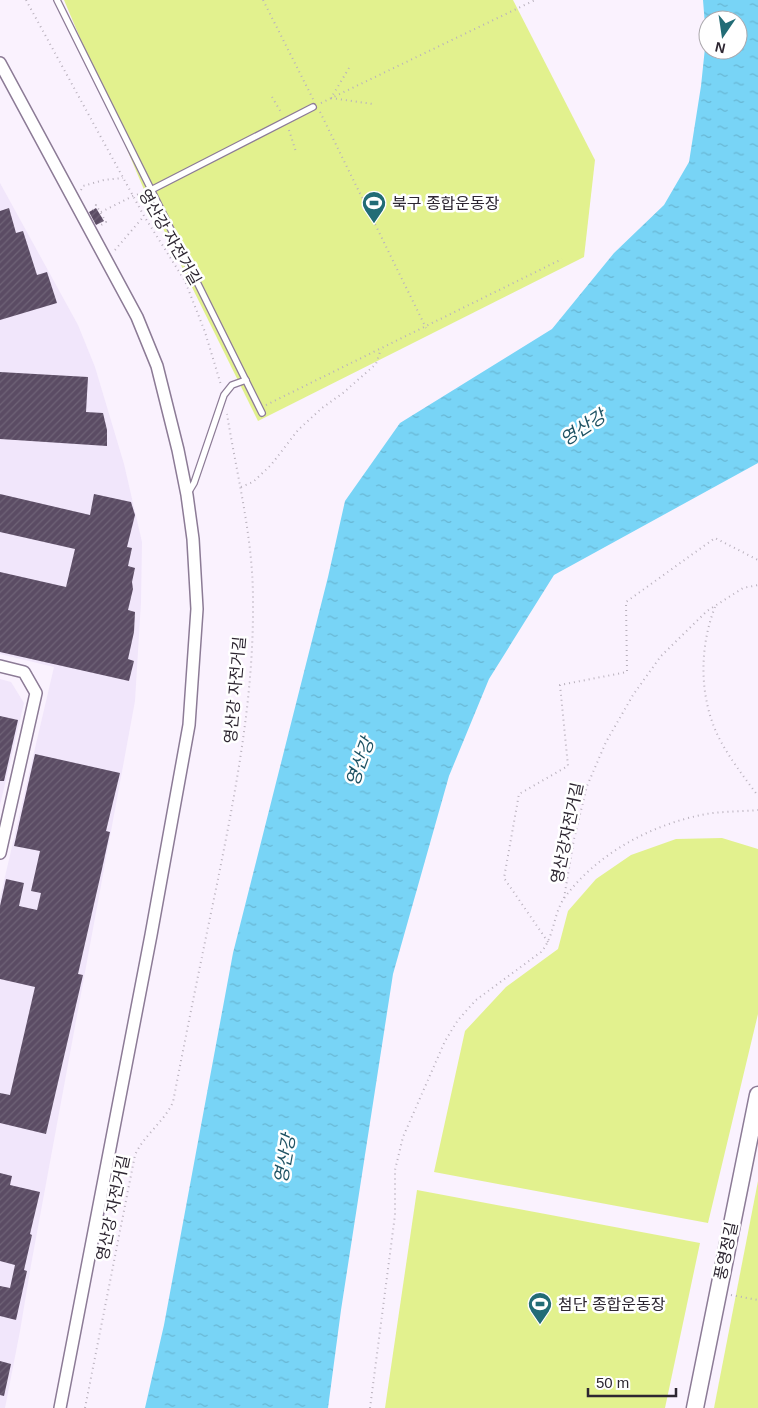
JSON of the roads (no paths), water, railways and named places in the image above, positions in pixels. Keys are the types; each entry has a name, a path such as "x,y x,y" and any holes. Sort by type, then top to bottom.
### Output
{"street":[{"path":"0,63 137,317 157,366 187,495 193,539 197,609 189,725 151,935 60,1408"},
{"path":"0,666 24,672 36,693 0,853"},
{"name":"풍영정길","path":"695,1408 758,1095"}],"lane":[{"path":"57,0 261,411"},
{"path":"151,190 314,106"},
{"path":"187,495 194,483 224,395 232,385 246,380"}],"water":[{"name":"영산강","path":"703,0 758,0 758,463 554,575 489,679 449,776 393,974 341,1310 328,1408 145,1408 164,1325 233,953 328,577 345,501 400,423 552,329 614,253 664,205 689,162 704,60 748,60 748,10 704,10"}],"place":[{"name":"북구 종합운동장","path":"374,224"},
{"name":"첨단 종합운동장","path":"540,1325"}]}
